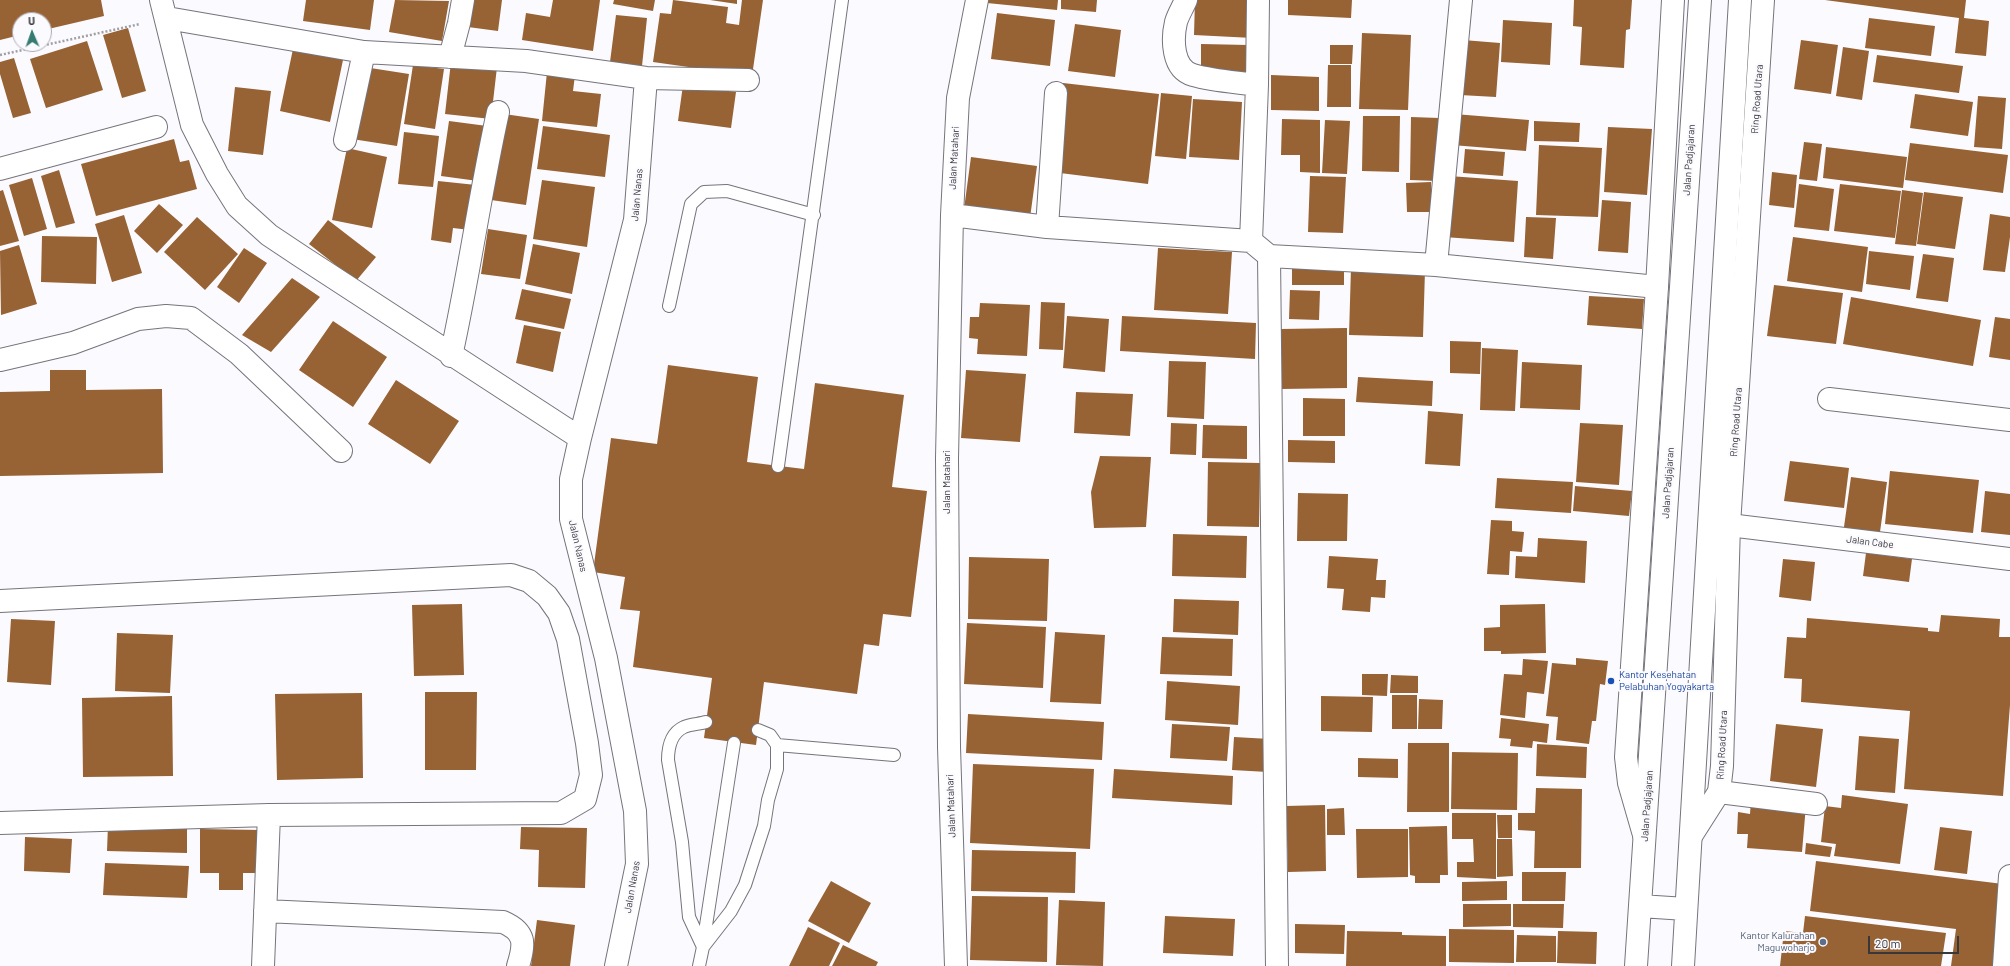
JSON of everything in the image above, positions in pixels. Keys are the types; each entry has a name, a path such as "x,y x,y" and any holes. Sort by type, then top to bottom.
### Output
{"main road":[{"path":"450,57 459,23 463,0"},
{"name":"Jalan Matahari","path":"956,966 949,747 947,458 952,215 958,98 977,0"},
{"path":"1186,0 1176,21 1173,38 1176,56 1181,66 1192,75 1257,85"},
{"path":"1251,241 1257,85 1258,0"},
{"path":"1436,264 1461,0"},
{"path":"1645,840 1629,784 1626,757 1657,287 1673,0"},
{"name":"Jalan Padjajaran","path":"1636,966 1700,0"},
{"path":"1683,966 1740,0"},
{"name":"Ring Road Utara","path":"1691,836 1719,792 1722,766 1729,525 1763,0"},
{"path":"580,438 451,356 269,235 237,206 217,174 192,125 164,9 364,52 526,61 646,78 748,80"},
{"path":"345,140 364,52"},
{"name":"Jalan Nanas","path":"616,966 637,864 635,811 606,658 571,519 571,478 635,220 646,78"},
{"path":"1047,227 1056,93"},
{"path":"451,356 468,279 486,166 498,112"},
{"path":"0,169 156,127"},
{"path":"952,215 1047,227 1251,241 1269,256 1436,264 1657,287"},
{"path":"1269,256 1277,966"},
{"path":"0,360 73,343 138,319 166,316 191,318 239,354 341,451"},
{"path":"1829,399 2010,420"},
{"name":"Jalan Cabe","path":"1729,525 2010,559"},
{"path":"0,601 511,575 529,581 547,596 559,613 568,639 587,743 591,775 585,799 561,813 269,815 0,823"},
{"path":"1719,792 1816,804"},
{"path":"263,966 269,815"},
{"path":"2004,966 2010,876"},
{"path":"1640,906 1686,909"},
{"path":"265,911 503,922 516,927 522,940 522,952 518,966"}],"lane":[{"path":"778,466 814,214 842,0"},
{"path":"669,306 691,204 704,192 727,191 814,214"},
{"path":"703,947 689,917 682,842 668,760 668,747 675,736 684,727 706,722"},
{"path":"703,947 731,911 745,884 764,826 768,800 777,769 777,745 770,735 758,730"},
{"path":"699,966 734,742"},
{"path":"777,745 894,755"}],"path":[{"path":"0,55 164,9"}],"building":[{"path":"0,0 101,0 104,16 52,28 52,12 12,12 12,37 0,40"},
{"path":"306,0 374,0 370,30 303,21"},
{"path":"395,0 449,1 442,41 389,32"},
{"path":"472,0 502,0 498,31 468,27"},
{"path":"553,0 600,0 593,51 522,40 526,13 550,17"},
{"path":"614,0 655,0 653,11 613,4"},
{"path":"673,0 728,7 726,23 739,25 742,0 763,0 752,76 653,62 660,13 671,14"},
{"path":"710,0 737,0 737,4"},
{"path":"988,0 1058,0 1057,10 987,3"},
{"path":"1061,0 1097,0 1096,12 1061,9"},
{"path":"1195,0 1255,0 1253,38 1194,35"},
{"path":"1288,0 1352,0 1351,18 1288,15"},
{"path":"1574,0 1632,0 1630,29 1626,30 1624,68 1580,65 1582,27 1573,26"},
{"path":"1825,0 1966,0 1964,18 1989,21 1986,56 1955,53 1959,18"},
{"path":"997,13 1055,20 1050,66 991,59"},
{"path":"616,15 647,18 642,66 610,62"},
{"path":"1869,18 1935,26 1931,56 1865,48"},
{"path":"1503,20 1552,23 1550,65 1501,62"},
{"path":"1075,24 1121,30 1115,77 1068,71"},
{"path":"128,28 146,91 122,98 103,35"},
{"path":"1362,33 1411,35 1408,110 1359,109"},
{"path":"1463,40 1500,43 1496,97 1460,95"},
{"path":"1801,40 1838,45 1831,94 1794,89"},
{"path":"87,41 103,90 46,108 30,59"},
{"path":"1201,44 1248,45 1247,72 1201,71"},
{"path":"1330,45 1353,45 1352,64 1330,64"},
{"path":"1843,47 1869,51 1862,100 1836,96"},
{"path":"293,49 343,60 330,122 280,111"},
{"path":"1877,55 1963,66 1959,93 1873,82"},
{"path":"14,58 31,113 13,118 0,74 0,62"},
{"path":"451,62 497,67 491,119 445,114"},
{"path":"413,65 444,69 435,129 404,124"},
{"path":"1328,65 1351,65 1351,107 1327,107"},
{"path":"364,67 409,74 397,146 352,139"},
{"path":"547,72 575,75 573,91 601,94 597,127 542,121"},
{"path":"1271,75 1319,77 1319,111 1271,110"},
{"path":"1063,83 1159,94 1148,184 1052,172"},
{"path":"683,85 736,92 731,128 678,121"},
{"path":"235,87 271,91 263,155 228,151"},
{"path":"1161,93 1192,96 1186,159 1155,156"},
{"path":"1915,94 1973,102 1968,136 1910,128"},
{"path":"1978,96 2006,98 2002,149 1974,147"},
{"path":"1193,99 1242,102 1239,160 1189,157"},
{"path":"504,114 539,119 526,205 491,200"},
{"path":"1454,114 1529,120 1526,151 1452,145"},
{"path":"1363,116 1400,116 1399,172 1362,171"},
{"path":"1411,117 1439,118 1437,181 1410,180"},
{"path":"1282,119 1320,120 1320,173 1300,172 1300,155 1281,155"},
{"path":"1325,120 1350,121 1347,174 1322,173"},
{"path":"449,121 487,126 478,181 441,176"},
{"path":"1534,121 1580,123 1579,142 1534,141"},
{"path":"543,126 610,135 605,177 537,169"},
{"path":"1608,127 1652,129 1647,195 1604,192"},
{"path":"404,132 439,136 433,187 398,184"},
{"path":"174,139 180,162 189,160 197,189 96,216 81,164"},
{"path":"1804,142 1822,144 1817,181 1799,179"},
{"path":"1910,143 2008,155 2003,193 1905,180"},
{"path":"1539,145 1602,148 1598,217 1536,215"},
{"path":"1826,147 1907,157 1903,188 1823,178"},
{"path":"347,148 387,157 372,228 332,220"},
{"path":"1465,149 1505,152 1503,176 1463,173"},
{"path":"971,157 1037,166 1030,218 964,209"},
{"path":"59,170 75,223 56,228 41,176"},
{"path":"1772,172 1797,175 1794,208 1769,205"},
{"path":"1310,176 1346,177 1343,233 1308,232"},
{"path":"1449,176 1518,181 1514,242 1444,237"},
{"path":"32,178 47,229 24,236 9,185"},
{"path":"542,180 595,187 587,247 533,239"},
{"path":"438,181 476,185 470,230 453,228 451,243 431,240"},
{"path":"1431,182 1432,212 1407,212 1406,183"},
{"path":"1799,184 1834,189 1829,231 1794,227"},
{"path":"1840,184 1901,191 1895,238 1834,231"},
{"path":"3,190 19,241 0,246 0,191"},
{"path":"1902,190 1923,193 1916,246 1895,244"},
{"path":"1924,192 1963,197 1955,249 1917,244"},
{"path":"1602,200 1631,202 1628,253 1598,251"},
{"path":"159,204 183,225 157,253 134,231"},
{"path":"1990,214 2010,217 2010,237 2005,272 1983,270"},
{"path":"124,215 142,273 112,282 95,224"},
{"path":"197,217 238,254 205,290 164,252"},
{"path":"1526,217 1556,218 1553,259 1524,257"},
{"path":"328,220 376,257 356,281 309,244"},
{"path":"488,229 527,235 520,279 481,274"},
{"path":"42,236 97,237 96,284 41,282"},
{"path":"1793,237 1868,247 1862,292 1787,281"},
{"path":"533,244 580,253 572,294 525,284"},
{"path":"19,245 37,304 1,315 0,251"},
{"path":"244,248 267,263 239,303 217,287"},
{"path":"1158,248 1232,252 1228,314 1154,310"},
{"path":"1869,251 1914,256 1910,290 1866,284"},
{"path":"1923,254 1954,258 1948,302 1916,298"},
{"path":"1292,263 1344,264 1344,285 1292,285"},
{"path":"1351,268 1425,270 1423,337 1349,335"},
{"path":"292,278 320,297 271,352 242,335"},
{"path":"1774,285 1843,293 1836,344 1767,336"},
{"path":"522,289 571,299 564,329 515,319"},
{"path":"1290,290 1320,291 1319,320 1289,319"},
{"path":"1589,296 1644,299 1642,329 1587,325"},
{"path":"1851,297 1981,320 1973,366 1843,344"},
{"path":"1041,302 1065,303 1063,350 1039,349"},
{"path":"980,303 1030,305 1027,356 977,354 978,339 969,338 970,317 979,317"},
{"path":"1067,316 1109,319 1105,372 1063,368"},
{"path":"1122,316 1256,323 1255,359 1120,351"},
{"path":"1995,317 2010,319 2010,360 1989,357"},
{"path":"333,321 387,357 353,407 299,370"},
{"path":"524,325 561,332 553,372 516,363"},
{"path":"1347,328 1347,388 1281,389 1281,329"},
{"path":"1450,341 1481,342 1480,374 1450,373"},
{"path":"1482,348 1518,350 1515,411 1480,410"},
{"path":"1169,361 1206,362 1204,419 1167,417"},
{"path":"1522,362 1582,365 1580,410 1520,408"},
{"path":"668,365 758,377 747,462 804,469 815,383 904,395 892,487 927,491 911,617 883,614 879,646 864,644 857,694 764,682 756,745 704,738 712,678 633,667 640,611 620,609 625,577 593,572 611,438 657,444"},
{"path":"50,370 86,370 86,390 162,389 163,473 0,476 0,392 50,391"},
{"path":"966,370 1026,374 1020,442 961,438"},
{"path":"1358,377 1433,381 1432,406 1356,402"},
{"path":"396,380 459,421 430,464 368,424"},
{"path":"1076,392 1133,394 1130,436 1074,433"},
{"path":"1303,398 1345,399 1345,436 1303,436"},
{"path":"1428,411 1463,414 1460,466 1425,464"},
{"path":"1171,423 1197,424 1196,455 1170,454"},
{"path":"1580,423 1623,425 1619,485 1576,482"},
{"path":"1203,425 1247,426 1247,459 1202,458"},
{"path":"1288,440 1335,441 1335,463 1288,462"},
{"path":"1100,456 1151,457 1146,527 1094,528 1091,492"},
{"path":"1790,461 1849,468 1844,508 1784,501"},
{"path":"1208,462 1260,463 1259,527 1207,526"},
{"path":"1890,471 1979,480 1973,533 1885,524"},
{"path":"1851,477 1887,482 1879,539 1843,534"},
{"path":"1497,478 1573,482 1571,513 1495,508"},
{"path":"1575,486 1632,491 1629,516 1573,511"},
{"path":"1985,491 2010,494 2010,535 1981,532"},
{"path":"1298,493 1348,494 1347,541 1297,541"},
{"path":"1491,520 1512,521 1512,531 1524,532 1522,552 1510,551 1509,575 1487,574"},
{"path":"1173,534 1247,536 1246,578 1172,576"},
{"path":"1538,538 1587,541 1585,583 1515,578 1516,556 1537,557"},
{"path":"1866,553 1912,559 1909,582 1863,576"},
{"path":"1329,556 1378,559 1376,580 1386,580 1385,598 1371,597 1370,612 1342,610 1344,589 1327,588"},
{"path":"969,557 1049,559 1047,621 968,619"},
{"path":"1783,559 1815,562 1811,601 1779,597"},
{"path":"1174,599 1239,601 1238,635 1173,632"},
{"path":"462,604 464,675 414,676 412,605"},
{"path":"1545,604 1546,653 1501,654 1501,651 1484,651 1484,628 1500,627 1500,605"},
{"path":"1941,615 2000,619 1999,637 2010,637 2010,705 2003,796 1904,789 1910,711 1801,702 1802,679 1784,678 1787,637 1806,638 1807,618 1928,628 1928,631 1939,632"},
{"path":"11,619 55,621 51,685 7,682"},
{"path":"967,623 1046,627 1043,688 964,684"},
{"path":"1055,632 1105,635 1101,704 1050,702"},
{"path":"117,633 173,635 170,693 115,691"},
{"path":"1162,637 1233,639 1232,676 1160,674"},
{"path":"1576,658 1608,661 1605,685 1600,684 1596,721 1592,721 1589,744 1556,740 1558,717 1546,716 1552,663 1576,665"},
{"path":"1523,659 1548,661 1544,694 1527,692 1525,718 1500,715 1504,674 1522,675"},
{"path":"1362,674 1388,674 1387,696 1362,695"},
{"path":"1391,675 1418,676 1418,693 1390,693"},
{"path":"1167,681 1240,686 1238,725 1165,720"},
{"path":"425,692 477,692 476,770 425,770"},
{"path":"362,693 363,778 277,780 275,694"},
{"path":"1392,695 1417,695 1417,729 1392,729"},
{"path":"172,696 173,776 83,777 82,698"},
{"path":"1321,696 1373,697 1372,732 1321,731"},
{"path":"1419,699 1443,700 1442,729 1418,729"},
{"path":"968,714 1104,722 1102,760 966,753"},
{"path":"1501,718 1549,724 1547,743 1533,741 1532,748 1510,746 1511,739 1499,738"},
{"path":"1172,724 1230,727 1227,761 1170,758"},
{"path":"1776,724 1823,729 1816,787 1770,781"},
{"path":"1859,736 1899,739 1895,793 1855,790"},
{"path":"1234,737 1270,739 1268,772 1232,770"},
{"path":"1408,743 1449,743 1449,812 1407,812"},
{"path":"1537,744 1587,747 1586,778 1536,776"},
{"path":"1452,752 1518,753 1517,810 1451,809"},
{"path":"1358,758 1398,759 1398,778 1358,777"},
{"path":"973,764 1094,769 1090,849 970,843"},
{"path":"1114,769 1233,776 1232,805 1112,798"},
{"path":"1536,788 1582,789 1581,868 1534,868 1535,831 1518,830 1518,813 1535,813"},
{"path":"1842,795 1908,804 1900,864 1834,856 1836,844 1821,842 1825,806 1841,808"},
{"path":"1751,800 1806,805 1802,852 1747,848 1748,834 1737,834 1738,812 1750,814"},
{"path":"1325,805 1326,871 1288,872 1286,806"},
{"path":"1344,808 1345,835 1327,835 1327,809"},
{"path":"1452,813 1496,813 1496,879 1457,877 1457,862 1474,862 1473,839 1452,839"},
{"path":"1497,815 1512,815 1512,838 1498,838"},
{"path":"108,825 187,827 187,853 107,851"},
{"path":"1447,826 1448,875 1440,875 1440,883 1415,883 1415,876 1410,875 1409,827"},
{"path":"521,827 587,828 585,888 538,887 539,850 520,849"},
{"path":"1940,827 1972,831 1967,874 1934,870"},
{"path":"200,829 261,830 260,873 243,873 243,890 219,890 219,873 200,873"},
{"path":"1356,829 1408,829 1408,877 1357,878"},
{"path":"25,837 72,839 70,873 24,871"},
{"path":"1497,839 1512,839 1513,876 1497,877"},
{"path":"1806,843 1832,847 1830,857 1805,854"},
{"path":"972,850 1076,852 1075,893 971,891"},
{"path":"1816,861 2003,884 1993,966 1951,966 1956,929 1810,911"},
{"path":"105,863 189,866 187,898 103,895"},
{"path":"1522,872 1566,872 1565,901 1522,901"},
{"path":"831,881 871,903 849,943 808,921"},
{"path":"1507,881 1507,900 1462,901 1462,882"},
{"path":"972,896 1048,897 1047,962 970,960"},
{"path":"1059,900 1105,902 1103,966 1056,965"},
{"path":"1463,904 1511,904 1511,926 1463,927"},
{"path":"1513,904 1564,904 1563,928 1513,927"},
{"path":"1165,916 1235,919 1233,956 1163,953"},
{"path":"1805,916 1946,933 1941,966 1780,966 1784,931 1803,933"},
{"path":"537,920 575,925 570,966 531,966"},
{"path":"1295,924 1345,925 1344,954 1295,953"},
{"path":"808,927 840,943 829,966 789,966"},
{"path":"1449,929 1514,930 1514,963 1449,962"},
{"path":"1347,931 1402,932 1402,935 1446,936 1446,966 1346,966"},
{"path":"1558,931 1597,932 1596,964 1557,963"},
{"path":"1517,935 1556,936 1556,962 1516,962"},
{"path":"843,945 878,962 876,966 832,966"}],"place":[{"name":"Kantor Kesehatan Pelabuhan Yogyakarta","path":"1611,681"},
{"name":"Kantor Kalurahan Maguwoharjo","path":"1823,942"}]}
